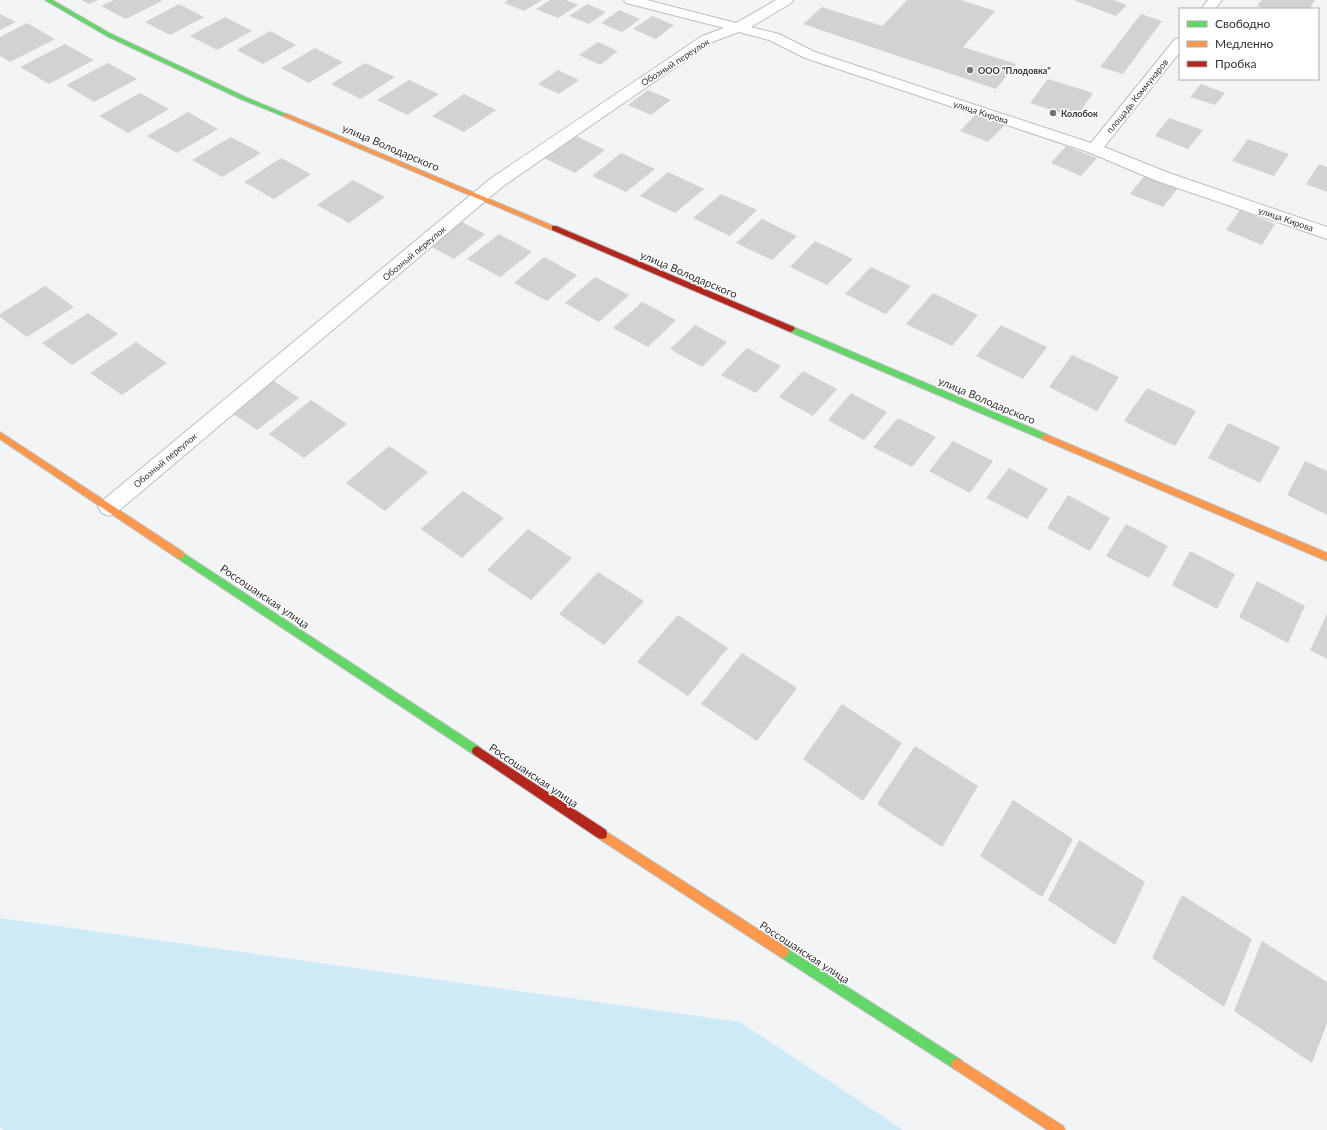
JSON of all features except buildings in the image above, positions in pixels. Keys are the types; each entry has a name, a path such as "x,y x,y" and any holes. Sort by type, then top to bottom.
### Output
{"street":[{"name":"улица Володарского","path":"48,0 109,35 243,98 1327,557"},
{"name":"улица Кирова","path":"631,0 774,37 810,55 1094,149 1163,177 1327,234"},
{"path":"738,28 786,0"},
{"path":"1209,8 1215,0"},
{"name":"Обозный переулок","path":"109,507 496,183 707,39 738,28"},
{"name":"площадь Коммунаров","path":"1094,149 1179,43"},
{"name":"Россошанская улица","path":"0,435 666,877 1059,1130"}],"shaded area":[{"path":"0,918 740,1022 903,1130 3,1130 0,1127"}],"traffic: fast":[{"path":"48,0 109,35 243,98 285,115"},
{"path":"791,329 1045,437"},
{"path":"180,555 477,751"},
{"path":"783,952 957,1064"}],"traffic: slow":[{"path":"285,115 554,228"},
{"path":"0,435 180,555"},
{"path":"1045,437 1327,557"},
{"path":"602,834 783,952"},
{"path":"957,1064 1059,1130"}],"traffic: jam":[{"path":"554,228 791,329"},
{"path":"477,751 602,834"}],"place":[{"name":"ООО \"Плодовка\"","path":"970,70"},
{"name":"Колобок","path":"1053,113"}]}
